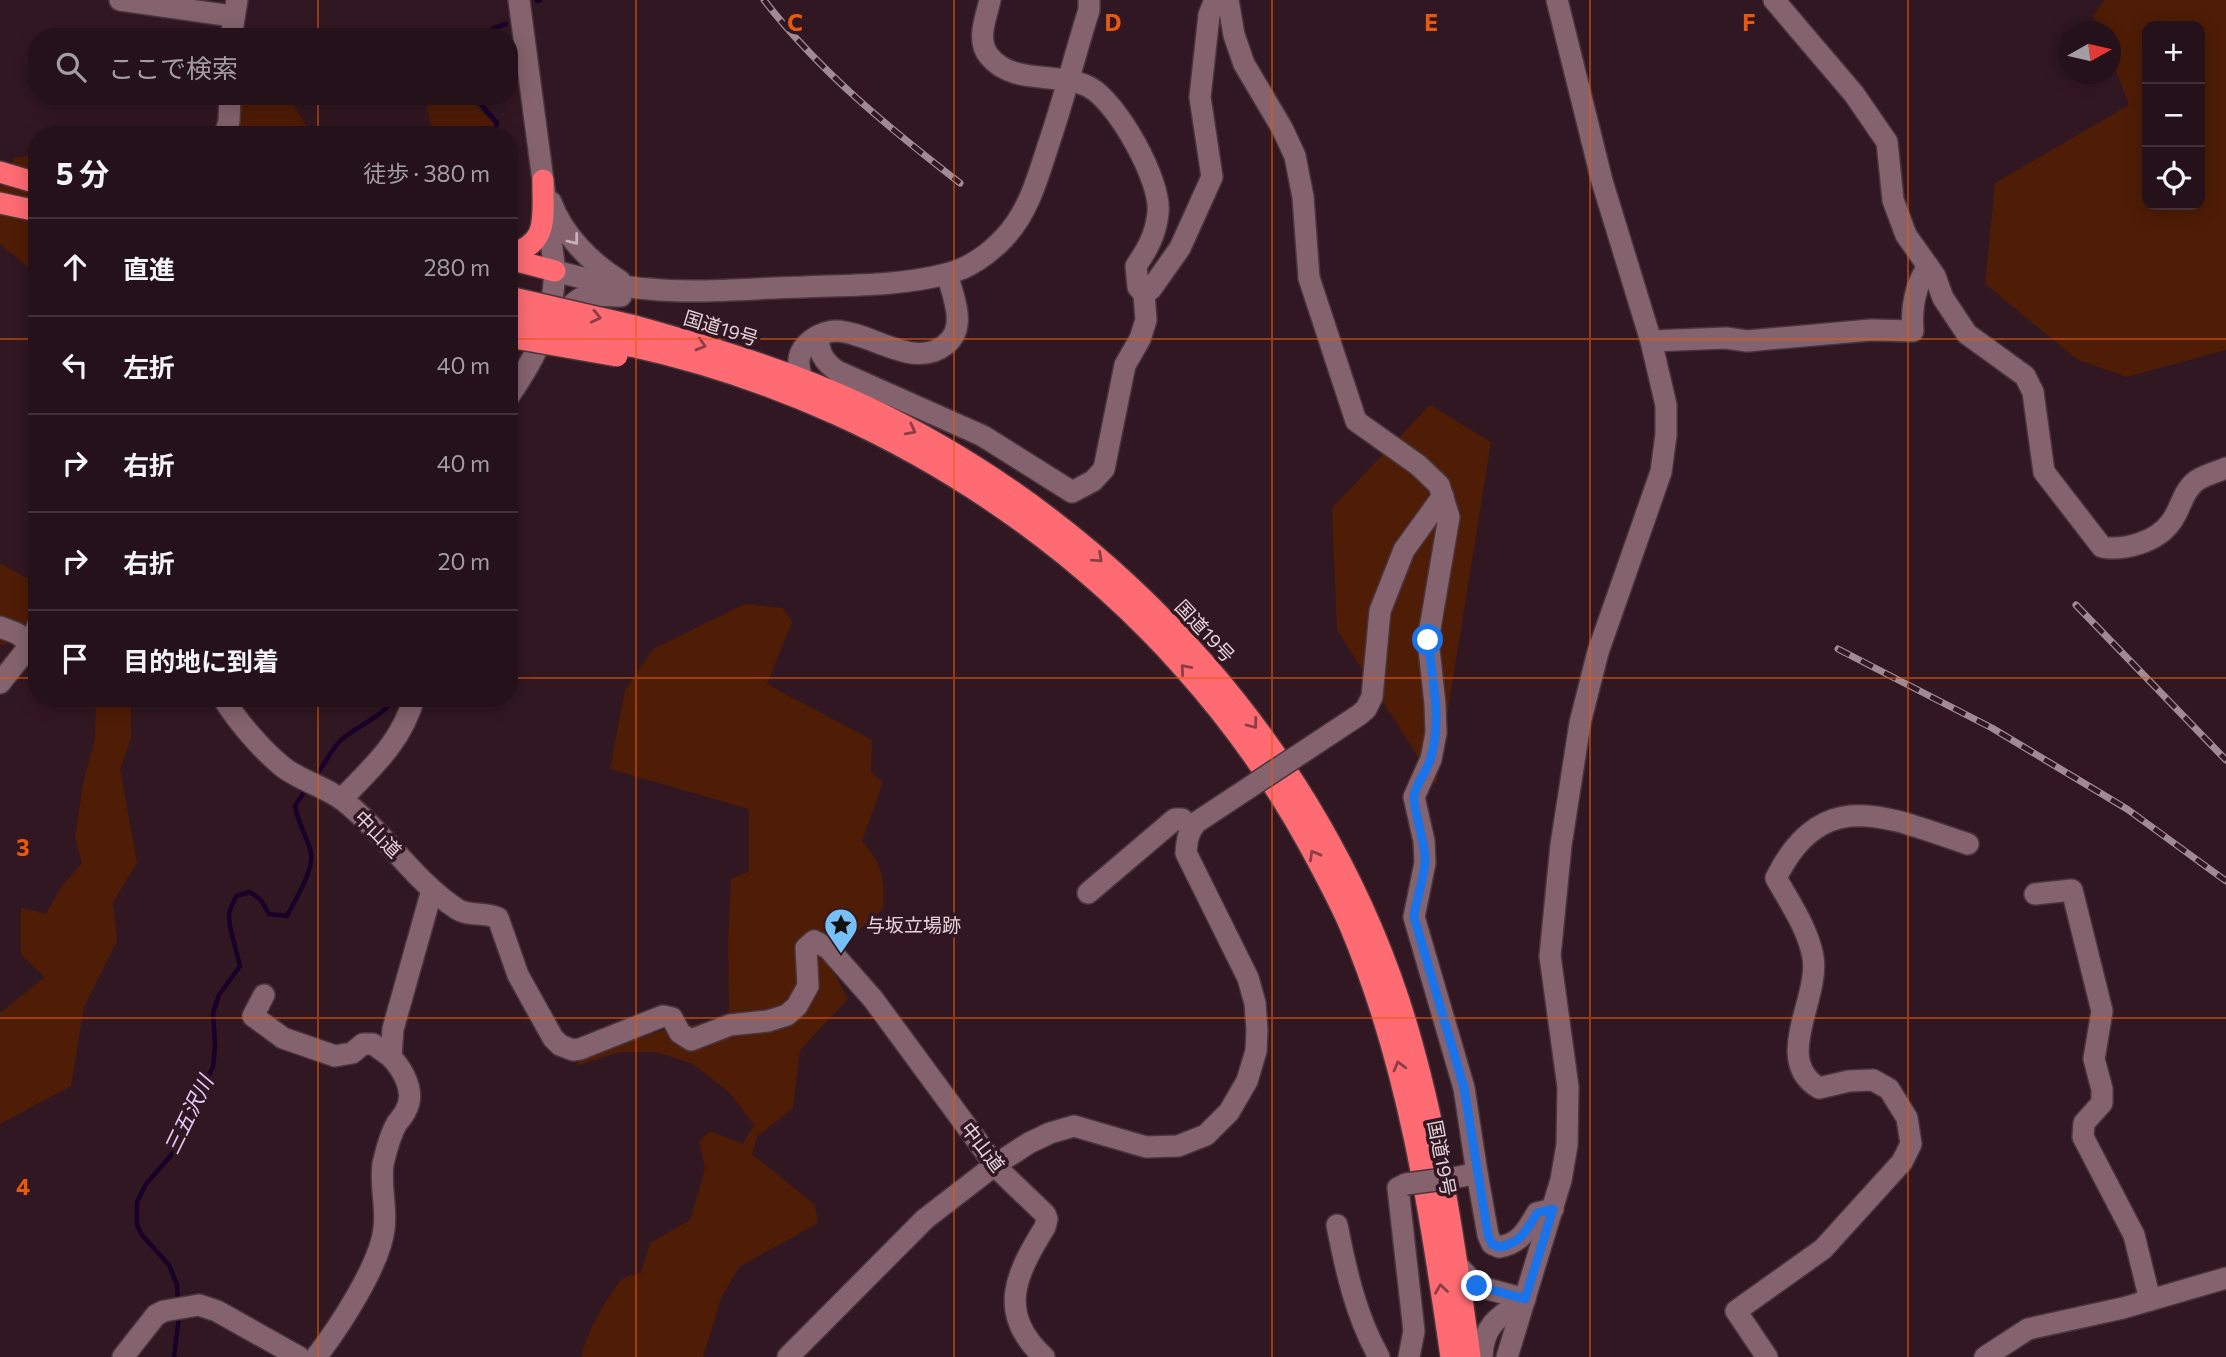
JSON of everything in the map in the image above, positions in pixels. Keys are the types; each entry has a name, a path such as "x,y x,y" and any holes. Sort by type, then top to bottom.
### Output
{"highway":[{"path":"0,172 28,178"},
{"path":"518,253 528,249 538,236 542,216 543,180"},
{"path":"0,203 28,210"},
{"path":"518,260 555,271"},
{"name":"国道19号","path":"518,300 632,344 760,363 865,406 917,433 1033,505 1093,552 1160,615 1217,677 1293,779 1331,845 1381,952 1411,1038 1426,1098 1458,1266 1471,1357"},
{"name":"国道19号","path":"518,319 632,344 760,383 816,405 908,451 969,486 1028,527 1106,589 1211,699 1242,739 1293,817 1325,875 1349,924 1391,1038 1422,1169 1451,1357"},
{"path":"518,338 632,344"}],"street":[{"path":"120,0 233,18"},
{"path":"518,382 548,325 554,299 555,271 519,0"},
{"path":"818,336 819,350 825,362 837,372 983,436 1072,492 1093,481 1104,469 1125,365 1140,339 1146,320 1144,294 1138,287 1136,267 1148,249 1156,228 1159,211 1157,191 1124,123 1107,99 1089,87 1070,80 1031,77 1007,69 992,59 984,48 982,36 990,0"},
{"path":"555,271 638,288 881,284 947,274 967,266 987,253 1018,220 1035,186 1070,80 1089,10 1089,0"},
{"path":"1144,294 1151,289 1180,248 1212,177 1200,97 1209,15 1214,0"},
{"path":"1228,0 1234,35 1244,64 1282,128 1295,156 1303,197 1309,278 1356,421 1418,465 1439,485 1449,517 1428,640 1436,733 1431,759 1414,797 1424,841 1425,863 1414,917 1464,1088 1468,1175 1492,1244 1499,1247 1515,1243 1523,1237 1537,1213 1553,1209"},
{"path":"1507,1357 1561,1180 1569,1107 1550,956 1561,845 1580,723 1598,652 1661,472 1666,435 1666,405 1651,341 1602,181 1557,0"},
{"path":"1774,0 1854,94 1887,142 1893,200 1906,235 1935,276 1943,298 1967,334 2025,376 2034,392 2044,472 2102,547 2115,550 2150,540 2171,523 2184,494 2198,479 2226,468"},
{"path":"228,126 230,105"},
{"path":"543,180 555,212 577,245 609,274 638,288"},
{"path":"1651,341 1726,338 1747,341 1871,330 1913,331 1912,314 1916,291 1928,266"},
{"path":"802,379 798,363 800,353 807,343 818,336 836,331 916,354 938,351 949,342 957,326 957,308 947,274"},
{"path":"525,372 544,356 571,303 596,295 636,297 638,288"},
{"path":"788,1357 925,1219 995,1165 1029,1143 1074,1126 1146,1147 1178,1146 1206,1135 1229,1112 1247,1081 1256,1051 1255,1003 1248,978 1190,864 1186,842 1194,825 1366,709 1372,697 1380,611 1405,550 1443,496"},
{"path":"0,627 28,637"},
{"path":"0,683 28,648"},
{"name":"中山道","path":"229,707 284,767 342,799 375,829 432,890 463,912 480,912 498,918 518,975 553,1038 560,1045 573,1050 589,1046 663,1016 672,1018 680,1033 691,1040 730,1025 777,1019 797,1006 808,986 806,948 814,941 828,948 873,999 995,1165 1040,1208 1047,1219 1020,1272 1015,1305 1017,1320 1023,1333 1044,1357"},
{"path":"342,799 396,742 412,707"},
{"path":"1767,1357 1736,1311 1823,1249 1902,1162 1911,1144 1907,1118 1889,1089 1873,1080 1849,1081 1819,1088 1809,1082 1798,1063 1799,1034 1813,987 1814,958 1807,934 1776,878 1787,856 1804,837 1823,824 1845,816 1871,815 1968,845"},
{"path":"1088,893 1175,819 1182,819 1194,825"},
{"path":"391,1057 393,1029 432,890"},
{"path":"2035,894 2072,890 2102,1011 2094,1059 2102,1089 2102,1103 2084,1123 2083,1137 2134,1235 2150,1300"},
{"path":"264,995 253,1016 283,1038 335,1056 352,1053 363,1044 373,1044 391,1057 400,1068 410,1099 391,1138 383,1165 384,1233 356,1297 316,1357"},
{"path":"1409,1357 1414,1331 1398,1188 1406,1184 1468,1175"},
{"path":"1337,1225 1349,1283 1379,1357"},
{"path":"1458,1266 1477,1286 1525,1299"},
{"path":"1985,1357 2028,1329 2123,1308 2226,1278"},
{"path":"1482,1357 1484,1335 1490,1326 1525,1299"},
{"path":"123,1357 156,1315 179,1308 207,1307 299,1357"}],"shaded area":[{"path":"2104,0 2226,0 2226,350 2127,377 2078,360 1985,284 1995,183 2129,105 2121,84 2121,21 2095,21 2093,16"},
{"path":"238,105 294,105 306,126 236,126"},
{"path":"427,105 475,105 494,124 494,126 431,126"},
{"path":"28,156 28,267 0,244 0,187 14,158"},
{"path":"1430,405 1491,442 1436,785 1337,630 1332,508"},
{"path":"0,563 28,579 28,624 11,640 4,645 0,644"},
{"path":"745,604 783,608 792,622 767,684 872,740 871,772 883,782 862,841 881,872 884,888 883,909 826,959 848,999 800,1050 793,1108 757,1137 752,1154 815,1205 818,1223 739,1267 721,1298 703,1357 582,1357 587,1339 605,1303 624,1278 641,1273 650,1243 690,1220 705,1168 699,1142 710,1131 743,1144 754,1125 730,1093 693,1064 656,1052 620,1052 576,1066 580,1057 661,1031 729,1014 731,879 749,871 749,809 610,769 625,690 653,649"},
{"path":"131,707 131,739 120,769 137,863 113,902 117,941 84,1007 71,1086 0,1124 0,1013 45,977 21,955 21,908 46,914 62,886 82,863 75,838 83,784 95,738 96,708"}],"waterway":[{"path":"494,28 506,24"},
{"path":"482,105 497,123 496,126"},
{"name":"三五沢川","path":"315,777 341,740 387,707"},
{"name":"三五沢川","path":"178,1301 177,1285 169,1265 142,1235 137,1225 137,1202 146,1184 184,1136 191,1110 213,1067 213,1013 219,995 240,966 229,913 236,896 250,892 261,900 269,914 287,916 304,883 311,856 295,806 308,786"},
{"name":"三五沢川","path":"174,1357 179,1316"}],"railway":[{"path":"764,0 831,75 881,120 960,183"},
{"path":"2076,605 2226,760"},
{"path":"1838,649 1992,728 2127,809 2226,881"}],"place":[{"name":"与坂立場跡","path":"841,955"}],"route":[{"path":"1428,640 1436,733 1431,759 1414,797 1424,841 1425,863 1414,917 1464,1088 1488,1235 1492,1244 1505,1247 1515,1243 1523,1237 1537,1213 1553,1209 1525,1299 1477,1286"}]}
